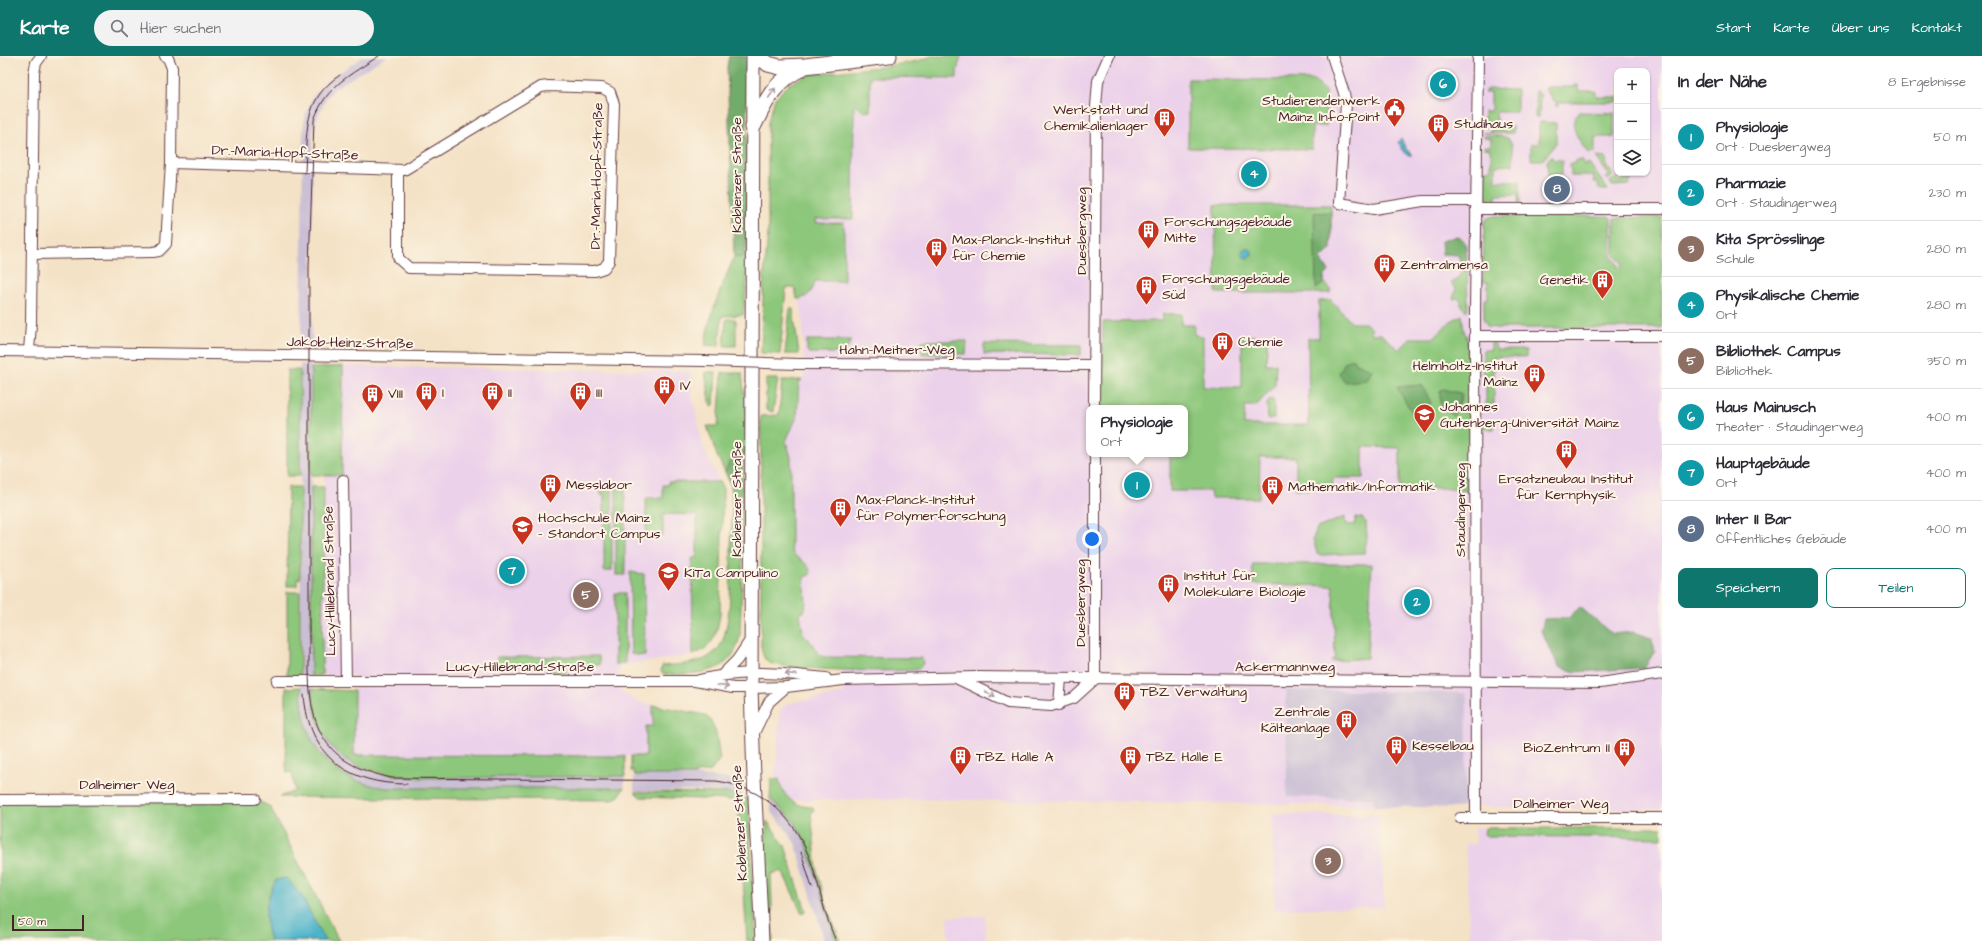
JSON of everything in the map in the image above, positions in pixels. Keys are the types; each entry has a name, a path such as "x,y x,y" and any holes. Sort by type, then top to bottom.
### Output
{"highway":[{"path":"759,56 765,63 772,66 805,66 889,56"},
{"path":"824,56 849,60"},
{"path":"754,127 778,83 786,76 805,66"}],"main road":[{"name":"Koblenzer Straße","path":"753,56 754,127 751,688 762,941"}],"street":[{"path":"29,352 32,324 34,73 36,63 41,56"},
{"path":"32,254 153,252 162,249 168,240 171,163 172,68 168,58 165,56"},
{"name":"Duesbergweg","path":"1094,405 1096,112 1098,81 1109,56"},
{"path":"1332,56 1346,104 1339,203 1374,209 1423,201 1476,205 1662,209"},
{"name":"Staudingerweg","path":"1476,818 1476,205 1478,56"},
{"name":"Dr.-Maria-Hopf-Straße","path":"171,163 398,170 407,169 541,87 597,87 606,90 612,95 614,104 609,261 604,268 595,271 409,268 398,256 398,170"},
{"path":"1476,336 1662,336"},
{"name":"Jakob-Heinz-Straße","path":"0,351 702,361"},
{"name":"Hahn-Meitner-Weg","path":"702,361 799,364 1094,365"},
{"name":"Duesbergweg","path":"1094,457 1095,679"},
{"name":"Lucy-Hillebrand Straße","path":"343,480 346,681"},
{"path":"723,674 737,660 751,639"},
{"name":"Ackermannweg","path":"751,672 779,673 843,680"},
{"name":"Lucy-Hillebrand-Straße","path":"695,681 723,674 751,672"},
{"name":"Ackermannweg","path":"751,688 786,687 843,680 954,677 1600,683 1662,674"},
{"name":"Ackermannweg","path":"954,677 1013,704 1051,706 1069,701 1082,693 1095,679"},
{"path":"1059,705 1061,678"},
{"name":"Lucy-Hillebrand-Straße","path":"278,680 695,681 733,688 751,688"},
{"path":"752,737 769,702 786,687"},
{"name":"Dalheimer Weg","path":"0,800 255,799"},
{"name":"Dalheimer Weg","path":"1460,818 1662,818"}],"shaded area":[{"path":"364,56 387,56 334,89 326,98 316,121 313,134 312,342 301,342 303,129 305,116 312,98 327,81"},
{"name":"Johannes Gutenberg-Universität Mainz","path":"941,56 1662,56 1662,809 906,799 801,800 783,799 774,795 780,712 782,708 789,703 844,693 842,668 794,665 774,452 797,417 797,391 799,382 804,378 803,323 800,299 797,299 795,288 786,288 836,77 890,76"},
{"path":"300,364 311,364 311,676 314,706 324,734 335,750 346,759 373,773 392,776 421,778 625,776 624,788 386,788 366,785 347,777 326,761 312,742 303,720 301,700"},
{"name":"Hochschule Mainz - Standort Campus","path":"343,366 690,371 692,395 703,447 723,489 720,615 716,634 712,643 700,652 693,655 619,666 620,690 637,702 653,705 653,726 646,727 646,756 353,755 355,675 322,675 324,475 342,475"},
{"path":"1286,690 1465,693 1467,699 1466,804 1458,808 1374,806 1374,798 1287,797"},
{"path":"634,775 695,775 729,779 743,783 742,797 717,791 634,791"},
{"path":"770,799 794,821 806,842 837,941 825,941 824,939 796,845 788,832 771,811"},
{"path":"1272,814 1380,815 1384,907 1275,909"},
{"path":"1474,828 1485,828 1484,834 1487,836 1662,838 1662,941 1470,941 1465,844 1475,844"},
{"path":"985,916 986,941 949,941 948,917"}],"green space":[{"path":"729,56 746,56 748,230 743,257 734,257 727,67"},
{"path":"932,56 961,56 957,71 957,78 870,77 870,111 864,112 856,105 854,107 853,219 815,219 815,223 844,223 844,281 815,281 813,288 807,296 801,299 797,299 795,288 786,288 780,354 761,353 764,275 768,232 768,122 775,98 789,84 807,75 888,66 918,61"},
{"path":"1188,79 1314,80 1326,92 1326,126 1312,126 1312,149 1188,148"},
{"path":"1574,85 1578,85 1578,91 1596,91 1596,97 1614,97 1614,102 1559,102 1558,106 1555,106 1557,104 1545,89 1548,87 1574,87"},
{"path":"1488,89 1517,90 1517,112 1496,112 1496,127 1513,127 1513,133 1483,133 1491,132 1491,127 1484,127 1484,111 1491,111 1491,92 1484,92"},
{"path":"1536,90 1541,95 1539,117 1535,117"},
{"path":"1579,112 1614,113 1614,137 1595,137 1595,152 1588,153 1581,144 1576,133 1574,127 1575,117"},
{"path":"1539,122 1556,123 1556,143 1543,160 1531,160 1531,144 1539,144"},
{"path":"1484,136 1506,137 1511,143 1513,149 1513,165 1496,166 1496,181 1520,181 1520,203 1518,203 1518,194 1496,195 1496,203 1487,201 1487,195 1483,195 1483,187 1485,186 1485,182 1483,182 1484,170 1491,170 1491,149 1484,148 1484,146 1491,146 1491,139 1484,138"},
{"path":"1551,156 1554,160 1562,160 1562,175 1548,176 1547,161"},
{"path":"1596,157 1606,158 1607,169 1610,170 1613,176 1608,180 1606,177 1609,176"},
{"path":"1576,160 1583,160 1584,165 1589,163 1608,190 1601,190 1598,188 1597,182 1594,182 1593,176 1571,176 1571,169 1569,167 1571,163 1576,163"},
{"path":"1618,178 1619,181 1631,180 1629,185 1612,186 1610,182"},
{"path":"1215,205 1331,205 1331,249 1321,259 1329,271 1324,277 1324,283 1331,289 1330,293 1216,293"},
{"path":"1331,212 1331,249 1321,259 1329,271 1324,277 1324,283 1316,289 1314,213"},
{"path":"1495,216 1609,216 1611,219 1611,256 1617,263 1617,266 1622,267 1622,263 1614,255 1614,218 1662,217 1662,328 1488,327 1484,320 1484,299 1488,299 1488,282 1483,282 1485,235 1484,222 1488,218"},
{"path":"748,230 748,272 743,315 722,316 719,346 705,345 716,300 734,257 743,257"},
{"path":"1457,236 1463,240 1465,244 1467,264 1461,265 1458,255 1442,254 1441,241"},
{"path":"1467,264 1468,309 1466,311 1458,298 1453,299 1456,289 1451,283 1460,276 1461,265"},
{"path":"1331,300 1352,323 1365,323 1371,328 1372,334 1381,334 1399,350 1411,338 1433,338 1451,321 1462,315 1464,331 1467,337 1473,492 1442,488 1400,488 1400,448 1363,447 1363,478 1333,478 1332,489 1296,489 1296,457 1260,457 1259,498 1211,498 1210,491 1170,491 1170,457 1188,457 1188,405 1102,405 1103,322 1162,321 1163,314 1181,314 1181,325 1194,325 1194,335 1203,336 1203,387 1242,387 1242,336 1268,336 1266,364 1276,364 1275,385 1256,406 1245,406 1244,425 1309,425 1308,338 1319,338 1319,301","holes":["1453,392 1460,393 1462,397 1453,416 1442,407 1440,401 1441,398"]},
{"path":"790,309 793,309 799,354 785,354"},
{"path":"727,319 735,319 736,321 736,346 724,346"},
{"path":"807,340 852,340 844,353 809,353 807,351"},
{"path":"922,341 967,341 966,354 922,354"},
{"path":"1491,343 1495,343 1496,350 1526,350 1526,357 1494,357 1494,404 1486,404 1486,385 1483,385 1483,366 1485,366 1485,363 1483,363 1483,350 1491,350"},
{"path":"984,344 1081,345 1081,355 984,354"},
{"path":"1353,359 1355,363 1372,369 1367,380 1345,382 1339,373 1345,362"},
{"path":"343,366 342,475 311,475 311,368"},
{"path":"287,370 300,370 300,476 287,476"},
{"path":"705,372 716,372 714,405 711,406"},
{"path":"722,373 742,373 747,417 747,451 731,462 725,472 717,456 707,426 718,426"},
{"path":"767,379 778,379 773,412 766,410"},
{"path":"782,380 802,380 799,382 797,417 786,441 791,457 791,549 793,553 806,564 810,570 810,575 804,577 806,603 804,612 800,613 803,634 809,639 817,652 823,657 922,658 923,663 919,669 891,671 817,669 777,665 766,661 764,657 761,646 761,416 779,415"},
{"path":"1422,385 1431,403 1424,410 1413,414 1397,387"},
{"path":"1443,389 1462,394 1453,416 1440,404 1440,392"},
{"path":"1271,399 1274,401 1274,419 1268,419 1267,404"},
{"path":"1483,421 1494,421 1494,429 1483,429"},
{"path":"743,452 743,547 731,552 732,495 731,486 725,472 730,462"},
{"path":"668,482 720,482 723,489 720,615 713,640 706,648 693,655 692,558 697,558 697,515 663,514 663,535 646,535 646,498 663,498 663,485 668,485"},
{"path":"601,485 612,485 612,571 604,571 604,495 601,494"},
{"path":"616,486 625,486 625,575 616,575"},
{"path":"288,487 300,487 300,579 297,579 297,586 287,586"},
{"path":"311,487 324,487 322,675 311,676"},
{"path":"1345,517 1345,524 1355,525 1356,517 1362,518 1366,522 1367,539 1364,553 1321,555 1317,553 1313,539 1317,528"},
{"path":"743,547 740,635 733,654 722,665 714,669 686,674 664,674 661,672 662,666 702,660 714,653 721,645 729,611 731,552"},
{"path":"1253,564 1372,564 1367,658 1331,661 1335,657 1333,586 1252,584"},
{"path":"630,572 644,574 645,656 631,654"},
{"path":"287,592 300,592 300,676 287,675"},
{"path":"615,593 625,593 625,664 615,664"},
{"path":"1580,607 1612,634 1634,632 1651,638 1655,651 1644,668 1575,672 1559,667 1541,631 1544,619 1568,618"},
{"path":"599,656 600,665 497,664 497,657"},
{"path":"549,670 566,670 566,677 549,677"},
{"path":"301,687 303,708 307,726 313,742 322,756 334,768 348,777 366,784 386,788 624,788 619,796 612,800 279,797 295,791 292,772 287,773 286,767 286,688"},
{"path":"312,689 354,691 354,755 625,756 625,776 421,778 398,776 360,767 345,759 332,747 323,732 316,713"},
{"path":"653,705 705,715 709,719 715,729 720,759 711,771 696,773 695,775 634,775 634,771 631,771 631,756 646,756 646,726 653,726"},
{"path":"771,779 779,779 783,791 790,800 806,807 813,807 814,810 811,812 817,871 829,913 841,941 837,941 834,935 806,842 794,821 770,799"},
{"path":"635,792 727,793 748,798 756,941 747,941 739,814 731,800 640,797"},
{"path":"255,799 270,807 339,941 0,941 0,800"},
{"path":"767,821 785,846 806,911 802,913 782,871 771,874 773,941 765,941 763,874"},
{"path":"1485,828 1662,828 1662,838 1487,836 1484,834"}],"water":[{"path":"1401,138 1406,149 1413,155 1408,155 1401,149 1401,146 1398,143"},
{"path":"1245,248 1249,248 1251,249 1251,257 1245,258 1242,255 1242,251"},
{"path":"286,878 301,895 325,941 270,941 266,925 267,902 276,880"}],"tram line":[{"path":"379,56 340,82 325,98 314,120 309,267 309,672 310,694 319,729 327,743 338,755 353,765 370,772 392,778 716,781 733,784 749,790 764,798 788,820 806,848 836,941"},
{"path":"305,173 307,131 313,107 319,95 340,75"},
{"path":"304,695 307,717 314,735 323,750 335,763 350,772 367,779 386,783 407,784"},
{"path":"801,852 812,888"}],"place":[{"name":"Haus Mainusch","path":"1443,84"},
{"name":"Studierendenwerk Mainz Info-Point","path":"1395,128"},
{"name":"Werkstatt und Chemikalienlager","path":"1164,138"},
{"name":"Studihaus","path":"1439,144"},
{"name":"Physikalische Chemie","path":"1254,174"},
{"name":"Inter II Bar","path":"1557,189"},
{"name":"Forschungsgebäude Mitte","path":"1148,250"},
{"name":"Max-Planck-Institut für Chemie","path":"936,268"},
{"name":"Zentralmensa","path":"1385,284"},
{"name":"Genetik","path":"1603,300"},
{"name":"Forschungsgebäude Süd","path":"1147,306"},
{"name":"Chemie","path":"1222,362"},
{"name":"Helmholtz-Institut Mainz","path":"1534,394"},
{"name":"IV","path":"665,406"},
{"name":"I","path":"427,412"},
{"name":"II","path":"493,412"},
{"name":"III","path":"580,412"},
{"name":"VIII","path":"372,414"},
{"name":"Johannes Gutenberg-Universität Mainz","path":"1424,434"},
{"name":"Ersatzneubau Institut für Kernphysik","path":"1566,470"},
{"name":"Physiologie","path":"1137,485"},
{"name":"Messlabor","path":"551,504"},
{"name":"Mathematik/Informatik","path":"1272,506"},
{"name":"Max-Planck-Institut für Polymerforschung","path":"840,528"},
{"name":"Hochschule Mainz - Standort Campus","path":"522,546"},
{"name":"Hauptgebäude","path":"512,571"},
{"name":"KiTa Campulino","path":"669,592"},
{"name":"Bibliothek Campus","path":"586,595"},
{"name":"Pharmazie","path":"1417,602"},
{"name":"Institut für Molekulare Biologie","path":"1168,604"},
{"name":"TBZ Verwaltung","path":"1124,712"},
{"name":"Zentrale Kälteanlage","path":"1346,740"},
{"name":"Kesselbau","path":"1396,766"},
{"name":"BioZentrum II","path":"1625,768"},
{"name":"TBZ Halle A","path":"960,776"},
{"name":"TBZ Halle E","path":"1131,776"},
{"name":"Kita Sprösslinge","path":"1328,861"}]}
